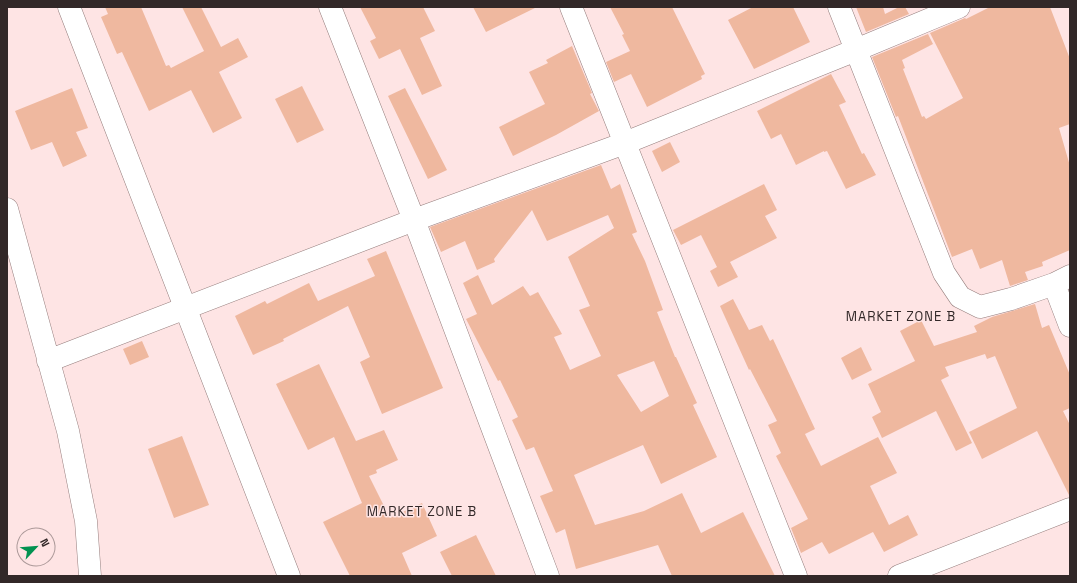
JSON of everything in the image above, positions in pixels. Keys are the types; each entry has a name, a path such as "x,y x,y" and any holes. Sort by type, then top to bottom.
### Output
{"street":[{"path":"69,7 289,576"},
{"path":"330,7 414,220 548,576"},
{"path":"572,7 796,576"},
{"path":"839,7 944,273 960,298 980,307 1011,299 1062,280 1070,326"},
{"path":"48,361 414,220 625,143 856,50 958,7"},
{"path":"7,209 70,438 86,521 90,576"},
{"path":"899,576 1070,509"}],"building":[{"path":"105,7 141,7 166,66 169,65 171,68 204,51 182,7 201,7 221,47 238,38 248,57 219,72 242,118 213,133 191,90 149,111 122,52 117,54 101,17 108,14"},
{"path":"360,7 423,7 435,31 420,38 442,86 422,95 400,49 379,59 370,41 376,38"},
{"path":"473,7 537,7 486,32"},
{"path":"610,7 672,7 705,74 701,76 702,79 647,107 631,74 614,82 606,62 630,51 622,35 624,34"},
{"path":"753,7 793,7 810,42 754,69 728,20"},
{"path":"856,7 883,7 885,14 899,7 905,7 909,14 866,32"},
{"path":"990,7 1050,7 1070,59 1070,124 1059,128 1070,166 1070,250 1042,262 1043,266 1025,272 1028,280 1010,286 1002,260 980,269 972,249 952,257 898,116 896,117 872,57 928,34 933,44 902,60 905,68 903,69 922,117 924,116 926,119 963,98 930,33 965,18 966,19"},
{"path":"572,46 592,93 590,94 599,111 556,135 513,156 499,127 545,104 529,72 548,63 546,60"},
{"path":"831,74 846,102 839,105 862,154 864,153 876,175 846,189 827,151 824,151 796,165 781,134 771,139 757,111"},
{"path":"302,86 324,130 297,143 275,99"},
{"path":"72,88 88,128 76,132 87,156 63,167 52,142 31,150 15,111"},
{"path":"405,88 447,170 428,179 388,96"},
{"path":"670,142 680,162 662,172 652,151"},
{"path":"601,165 611,189 620,184 637,232 632,234 645,261 663,310 657,312 675,357 697,403 693,405 717,457 661,484 643,445 574,475 595,525 644,511 682,493 701,533 743,512 775,576 672,576 658,545 576,569 565,529 556,533 540,496 553,491 534,447 526,450 512,420 518,417 500,380 498,381 466,319 477,314 463,283 478,275 492,305 523,286 530,296 538,292 562,334 554,337 570,370 601,356 579,310 590,306 568,257 614,228 608,215 547,241 532,210 494,259 495,262 477,270 465,241 441,252 430,227","holes":["654,361 669,396 641,412 617,375"]},
{"path":"764,184 777,210 765,216 777,238 730,262 738,277 718,287 710,271 717,267 701,235 681,245 673,230"},
{"path":"386,251 443,388 382,414 360,362 370,357 348,306 283,339 284,341 253,355 235,316 265,301 267,304 309,283 318,301 375,276 367,259"},
{"path":"733,299 749,330 762,325 770,341 773,339 815,429 805,434 821,466 878,437 897,473 870,486 889,525 908,515 918,535 884,552 873,532 829,554 822,542 801,553 791,528 808,519 776,456 781,453 768,425 777,421 750,369 749,370 720,306"},
{"path":"1035,304 1042,328 1049,325 1070,375 1070,408 1063,411 1070,425 1070,497 1037,431 982,459 969,432 1017,408 995,356 987,359 985,354 945,367 949,376 941,380 972,443 956,451 936,411 882,438 872,417 881,412 868,384 915,361 900,331 921,320 934,346 977,332 974,326 992,317"},
{"path":"142,341 149,357 130,365 123,349"},
{"path":"861,347 872,370 852,380 841,358"},
{"path":"319,364 356,441 384,430 398,460 376,470 377,473 369,476 390,518 422,503 437,536 402,553 412,576 350,576 323,522 362,503 334,437 308,450 276,384"},
{"path":"182,436 209,505 174,518 148,449"},
{"path":"476,535 496,576 452,576 440,552"}],"district":[{"name":"MARKET ZONE B","path":"901,316"},
{"name":"MARKET ZONE B","path":"422,511"}]}
